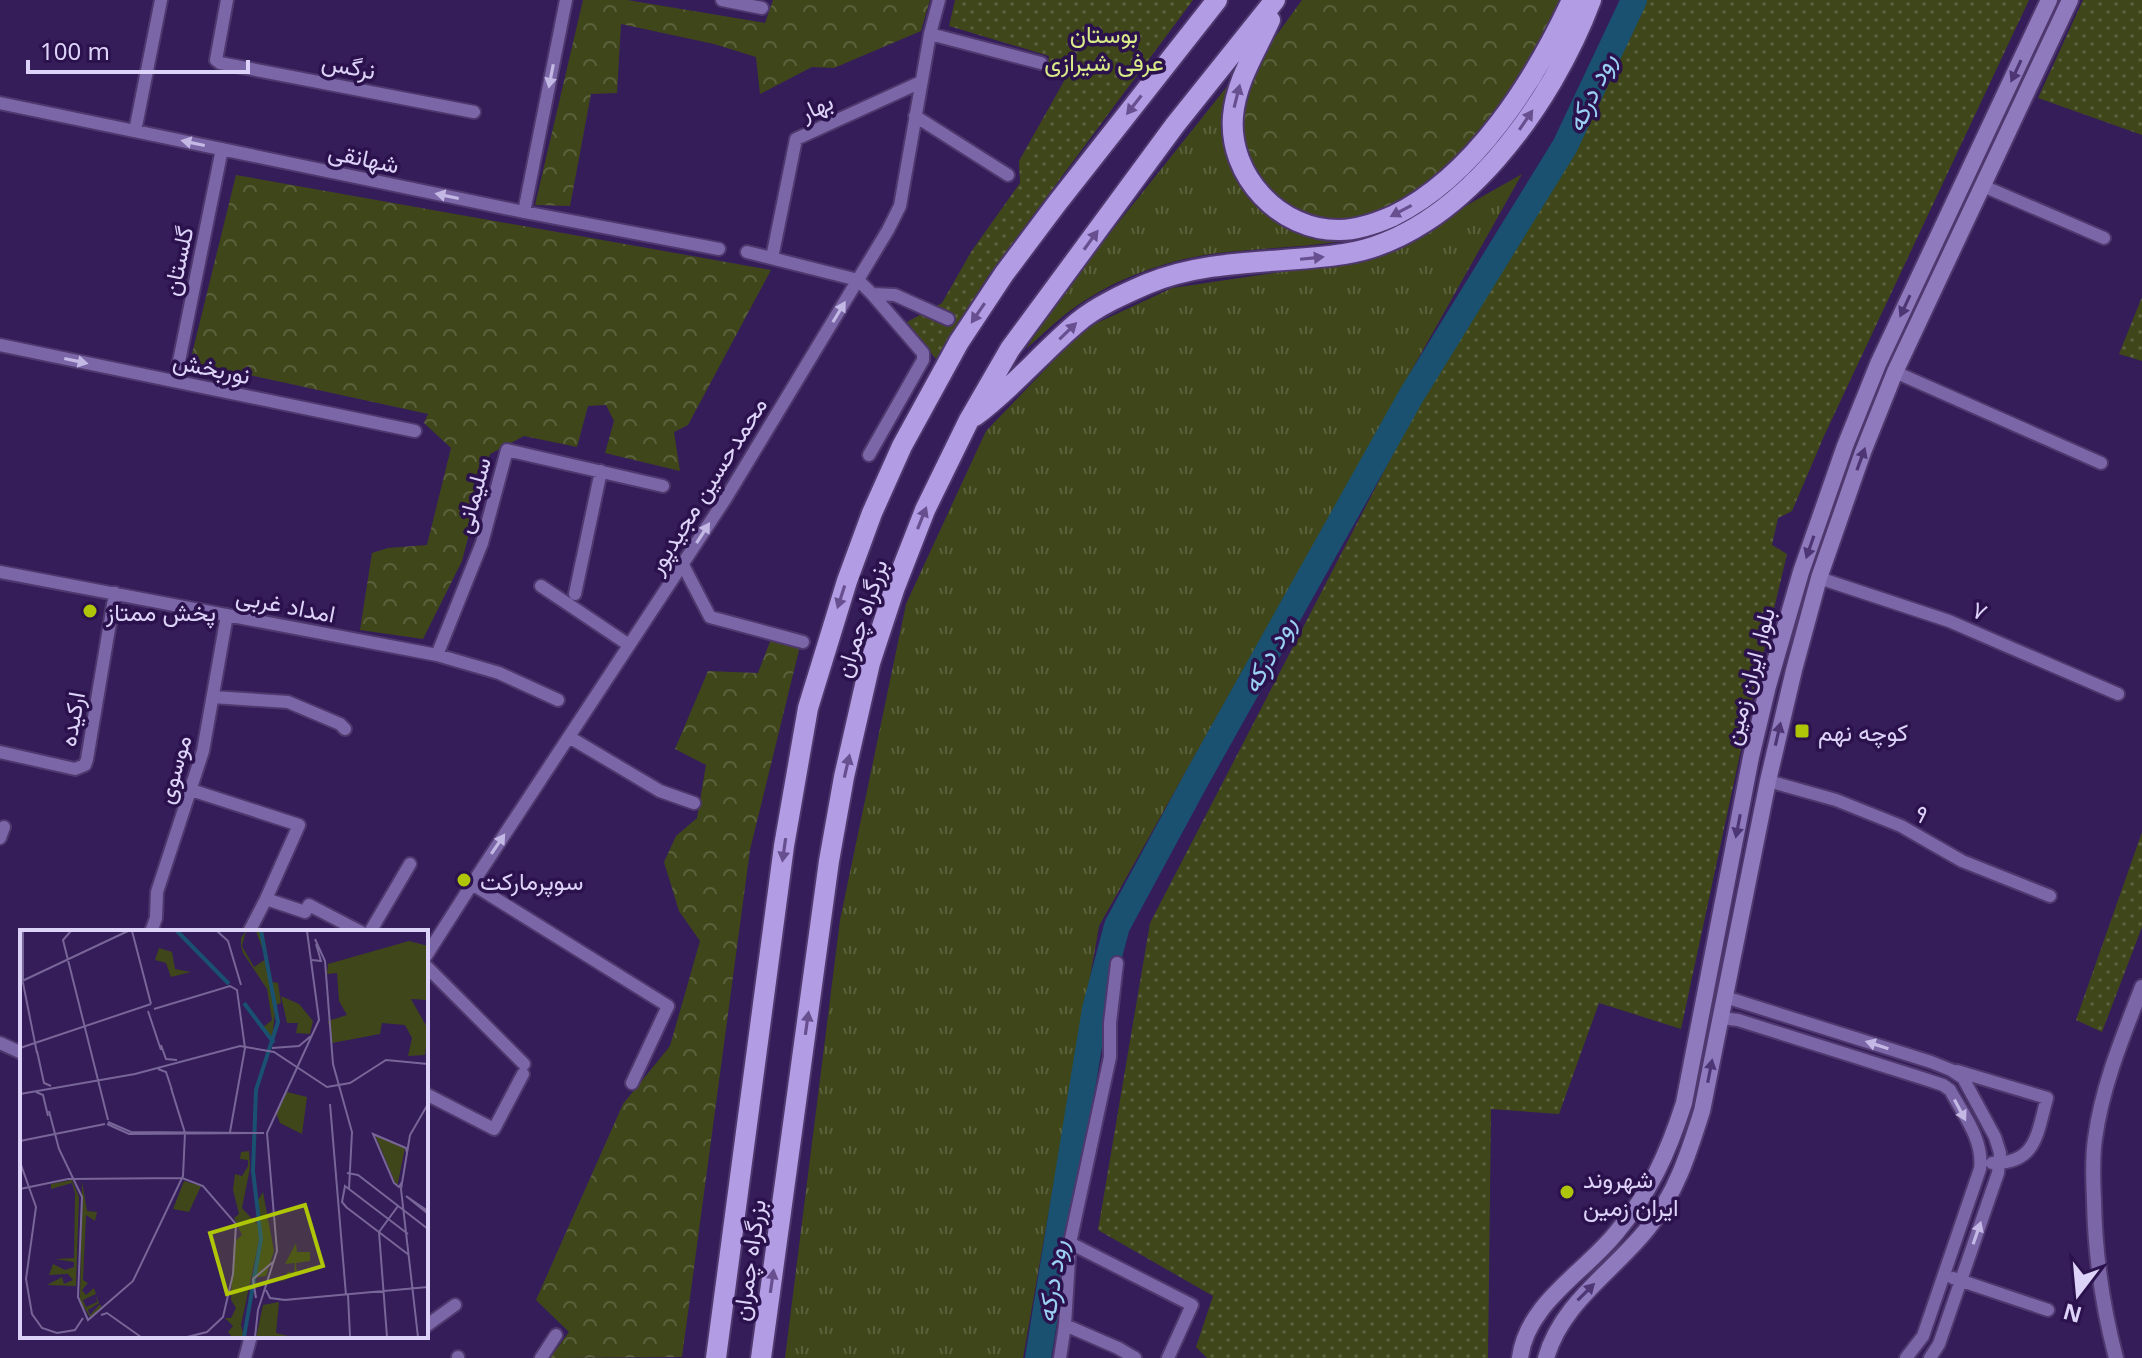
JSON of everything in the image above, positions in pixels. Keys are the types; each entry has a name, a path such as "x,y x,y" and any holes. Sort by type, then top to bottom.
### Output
{"highway":[{"name":"بزرگراه چمران","path":"716,1358 797,769 808,708 852,567 902,446 959,342 1004,274 1058,202 1217,0"},
{"name":"بزرگراه چمران","path":"761,1358 829,861 870,663 895,587 925,510 969,420 1010,349 1175,125 1277,0"},
{"path":"1277,0 1234,101 1232,120 1237,156 1245,176 1278,210 1315,227 1340,230 1364,227 1392,216 1440,186 1463,165 1502,120 1548,48 1572,0"},
{"path":"969,420 1001,397 1079,320 1150,283 1175,275 1233,265 1345,254 1381,245 1435,216 1461,195 1508,146 1557,71 1591,0"}],"main road":[{"name":"بلوار ایران زمین","path":"1520,1358 1527,1333 1540,1313 1566,1282 1614,1236 1647,1192 1664,1160 1684,1103 1748,776 1768,686 1801,572 1845,446 1878,364 2049,0"},
{"name":"بلوار ایران زمین","path":"1546,1358 1558,1326 1579,1299 1633,1246 1664,1206 1686,1161 1729,1019 1725,997 1768,781 1819,578 1895,372 2070,0"},
{"path":"1748,776 1768,781"}],"street":[{"path":"135,131 161,0"},
{"name":"نرگس","path":"227,0 216,60 220,63 474,112"},
{"path":"524,212 566,0"},
{"path":"722,0 762,8"},
{"name":"محمدحسین مجیدپور","path":"428,953 683,565 900,206 930,34 939,0"},
{"path":"930,34 1041,63"},
{"name":"بهار","path":"772,258 796,139 921,82"},
{"name":"شهانقی","path":"0,103 524,212 719,249"},
{"path":"915,116 1008,175"},
{"name":"گلستان","path":"175,381 222,149"},
{"path":"1983,186 2104,238"},
{"path":"747,252 858,280 923,353 923,360 869,455"},
{"path":"872,294 895,295 948,319"},
{"name":"نوربخش","path":"0,345 415,431"},
{"path":"1895,372 2101,463"},
{"name":"سلیمانی","path":"437,655 482,543 507,450 663,486"},
{"path":"575,594 601,471"},
{"path":"683,565 710,617 803,642"},
{"name":"امداد غربی","path":"0,572 437,655 499,673 558,700"},
{"name":"۷","path":"1819,578 1949,621 2118,694"},
{"path":"541,586 629,645"},
{"name":"ارکیده","path":"0,752 75,769 85,765 115,593"},
{"name":"موسوی","path":"152,930 156,918 157,892 203,751 227,615"},
{"path":"213,697 288,702 345,729"},
{"path":"569,737 660,791 694,803"},
{"name":"۹","path":"1768,781 1836,800 1901,826 1962,861 2050,896"},
{"path":"191,790 299,825 250,930"},
{"path":"371,930 410,864"},
{"path":"472,884 668,1006 632,1083"},
{"path":"266,899 305,912 309,905 357,930"},
{"path":"1060,1358 1070,1243 1110,1057 1110,1023 1117,963"},
{"path":"428,968 524,1069 494,1129 428,1095"},
{"path":"2116,1358 2099,1280 2093,1164 2101,1106 2120,1042 2142,987"},
{"path":"1725,997 2047,1098 2035,1144 2020,1159 1981,1163"},
{"path":"1729,1019 1943,1085 1950,1090 1982,1155 1923,1336 1910,1354 1932,1357 1998,1173 2000,1153 1995,1137 1963,1078 1951,1070"},
{"path":"0,1043 20,1052"},
{"path":"1070,1243 1192,1305 1175,1356"},
{"path":"1944,1275 2048,1310"},
{"path":"428,1325 455,1305"},
{"path":"1065,1325 1135,1358"},
{"path":"541,1358 556,1335"},
{"path":"245,1358 250,1338"}],"green space":[{"path":"583,0 627,0 765,23 773,0 930,0 921,31 834,68 812,67 760,94 756,57 714,44 621,24 617,93 591,94 570,206 535,205"},
{"name":"بوستان عرفی شیرازی","path":"955,0 1193,0 988,276 936,359 907,322 942,303 971,252 1020,183 1019,161 1068,74 1047,67 1049,56 949,26"},
{"path":"1302,0 1565,0 1531,63 1487,126 1438,177 1398,205 1359,221 1319,220 1298,213 1264,187 1244,154 1241,105 1262,55"},
{"path":"1628,0 2029,0 1824,436 1792,511 1778,518 1772,545 1787,554 1745,731 1681,1029 1599,1003 1559,1114 1491,1109 1488,1358 1207,1358 1196,1347 1213,1296 1098,1230 1150,923"},
{"path":"2083,0 2142,0 2142,135 2038,98"},
{"path":"1229,84 1226,97 1361,238 1244,250 1168,263 1094,295 1026,349 1055,302"},
{"path":"1522,174 1099,926 1023,1358 785,1358 840,920 906,604 986,431 1084,329 1172,288 1374,258"},
{"path":"236,175 771,270 688,425 674,432 680,471 605,453 614,421 606,405 588,406 577,447 524,436 490,454 462,561 423,639 360,630 372,553 388,548 427,545 451,448 424,423 428,414 190,362"},
{"path":"2142,297 2142,361 2119,354"},
{"path":"771,639 800,646 750,850 682,1357 550,1358 569,1332 536,1300 623,1104 670,1046 700,941 679,911 664,862 676,836 697,818 706,765 675,749 708,671 758,673"},
{"path":"2142,832 2142,927 2102,1032 2076,1020"}],"waterway":[{"name":"رود درکه","path":"1038,1358 1095,1009 1117,926 1411,396 1565,146 1634,0"}],"place":[{"name":"پخش ممتاز","path":"90,611"},
{"name":"کوچه نهم","path":"1802,731"},
{"name":"سوپرمارکت","path":"464,880"},
{"name":"شهروند ایران زمین","path":"1567,1192"}]}
